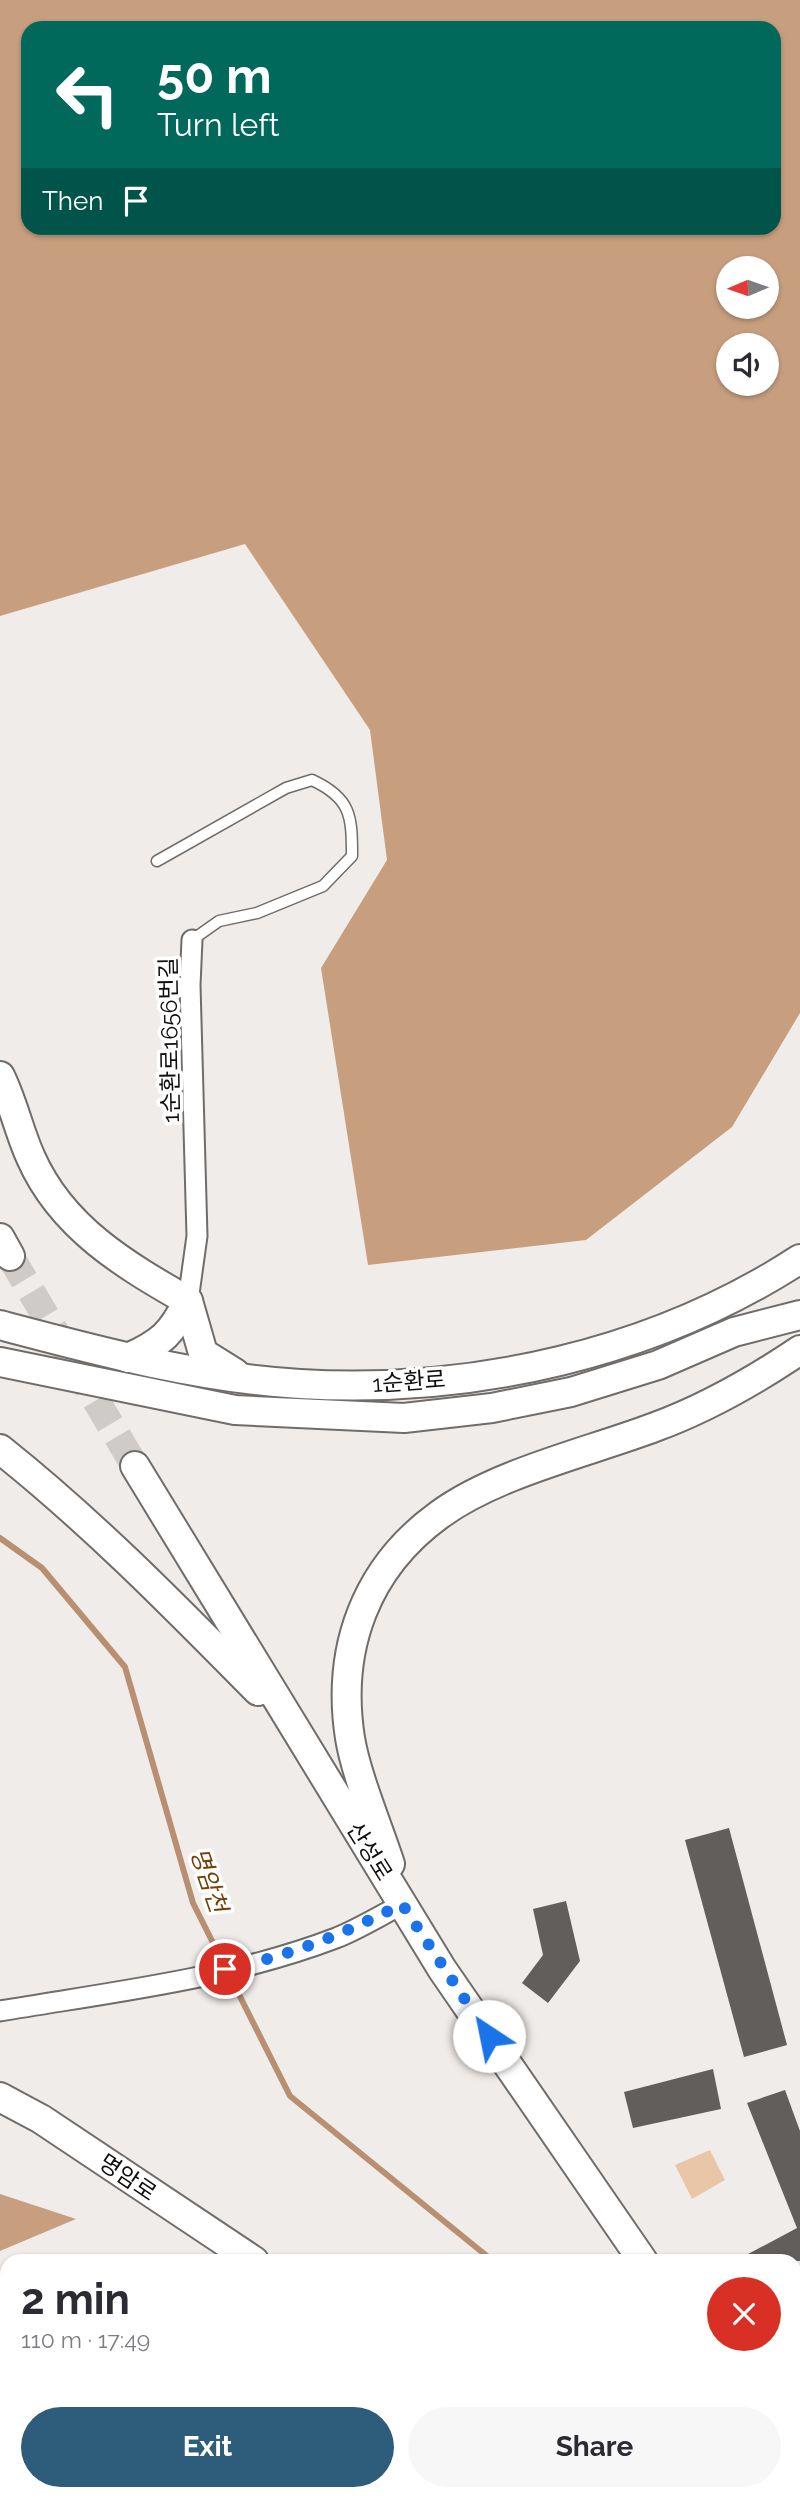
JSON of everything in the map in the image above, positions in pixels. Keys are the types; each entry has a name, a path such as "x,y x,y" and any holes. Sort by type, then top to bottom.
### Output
{"main road":[{"path":"0,1076 32,1160 57,1201 90,1238 124,1264 188,1301 203,1353 240,1377"},
{"name":"1순환로","path":"0,1325 128,1358 240,1377 300,1384 406,1384 508,1371 610,1350 695,1316 800,1259"},
{"path":"128,1358 153,1347 173,1330 188,1301"},
{"name":"1순환로","path":"0,1362 235,1410 404,1418 492,1408 571,1392 658,1365 734,1332 800,1315"},
{"path":"402,1904 350,1740 347,1698 350,1649 366,1600 398,1549 441,1513 501,1482 658,1426 748,1385 800,1350"},
{"path":"0,1449 66,1502 131,1562 291,1724"},
{"name":"산성로","path":"135,1466 443,1969 638,2254"},
{"name":"명암로","path":"0,2097 41,2119 244,2254"}],"street":[{"name":"1순환로1656번길","path":"188,1301 197,1236 190,985 192,940"},
{"path":"0,2011 152,1985 274,1959 338,1937 402,1904"}],"lane":[{"name":"1순환로1656번길","path":"157,860 286,788 312,780 336,790 352,819 352,856 323,886 257,913 219,921 192,940"}],"shaded area":[{"path":"0,0 800,0 800,1013 732,1127 586,1240 368,1265 321,968 387,860 370,730 245,544 0,616"},
{"path":"710,2150 725,2180 692,2199 675,2165"},
{"path":"0,2194 76,2219 0,2251"}],"building":[{"path":"729,1828 787,2045 744,2057 685,1840"},
{"path":"566,1901 580,1961 548,2003 522,1983 543,1955 533,1909"},
{"path":"713,2069 721,2109 633,2128 624,2092"},
{"path":"785,2090 800,2131 800,2254 748,2254 797,2228 747,2103"}],"waterway":[{"name":"명암천","path":"0,1538 42,1568 125,1667 193,1903 290,2096 484,2254"}],"tunnel":[{"path":"10,1256 135,1466"}],"route":[{"path":"225,1969 274,1959 338,1937 402,1904 489,2036"}]}
